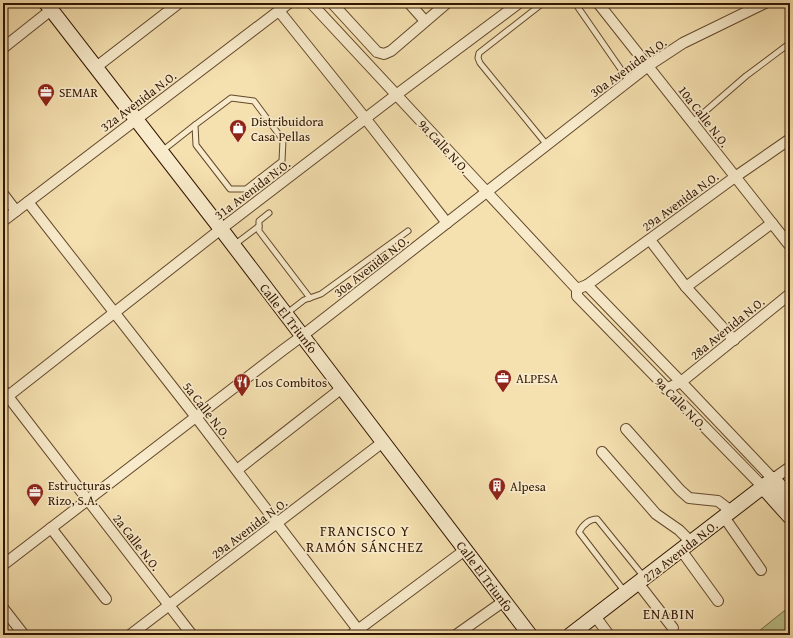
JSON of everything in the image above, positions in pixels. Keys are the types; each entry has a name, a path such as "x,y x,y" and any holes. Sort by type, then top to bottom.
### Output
{"main road":[{"name":"Calle El Triunfo","path":"48,7 221,229 530,635"},
{"name":"9a Calle N.O.","path":"768,483 790,497"},
{"name":"9a Calle N.O.","path":"768,483 790,517"},
{"name":"27a Avenida N.O.","path":"570,635 768,483"}],"street":[{"name":"9a Calle N.O.","path":"311,3 487,192 582,287 681,382 768,483"},
{"path":"332,3 377,52 384,54 391,50 447,3"},
{"path":"409,3 425,20"},
{"name":"31a Avenida N.O.","path":"5,395 114,313 365,118 519,3"},
{"name":"10a Calle N.O.","path":"598,3 790,246"},
{"name":"30a Avenida N.O.","path":"3,566 302,336 648,66 683,43 765,3"},
{"path":"95,68 173,5"},
{"path":"284,6 365,118 446,223"},
{"name":"32a Avenida N.O.","path":"3,221 284,6"},
{"path":"3,48 48,7"},
{"name":"29a Avenida N.O.","path":"582,287 650,240 735,176 790,139"},
{"path":"3,194 16,211"},
{"name":"5a Calle N.O.","path":"28,202 277,523 357,633"},
{"path":"686,287 772,223"},
{"path":"650,240 686,287 734,340"},
{"name":"9a Calle N.O.","path":"582,287 577,296 666,389 768,483"},
{"name":"28a Avenida N.O.","path":"666,389 681,382 790,294"},
{"path":"236,470 342,388"},
{"name":"2a Calle N.O.","path":"5,395 192,635"},
{"path":"626,429 680,490 689,498 718,501 728,514 761,570"},
{"name":"29a Avenida N.O.","path":"130,635 383,442"},
{"path":"602,452 656,514 679,530 686,546 718,601"},
{"name":"27a Avenida N.O.","path":"768,483 790,467"},
{"path":"51,528 106,599"},
{"path":"357,633 465,550"},
{"path":"641,581 673,628"},
{"path":"456,635 504,601"},
{"path":"3,608 24,635"},
{"path":"595,616 609,635"}],"lane":[{"path":"543,3 480,53 478,58 480,63 547,144"},
{"path":"575,3 629,81"},
{"path":"693,122 746,76 790,43"},
{"path":"161,152 195,125 231,98 254,101 283,140 282,162 246,189 230,189 196,145 195,125"},
{"path":"269,213 259,221 259,231 310,298"},
{"path":"233,245 259,226"},
{"path":"286,315 304,300 321,294 408,232"},
{"path":"625,593 579,532 583,525 592,519 597,519 641,581"}],"green space":[{"path":"790,609 790,635 754,635 784,611"}],"place":[{"name":"SEMAR","path":"46,107"},
{"name":"Distribuidora Casa Pellas","path":"238,143"},
{"name":"ALPESA","path":"503,393"},
{"name":"Los Combitos","path":"242,397"},
{"name":"Alpesa","path":"497,501"},
{"name":"Estructuras Rizo, S.A.","path":"35,507"}],"district":[{"name":"FRANCISCO Y RAMÓN SÁNCHEZ","path":"365,540"},
{"name":"ENABIN","path":"669,614"}]}
